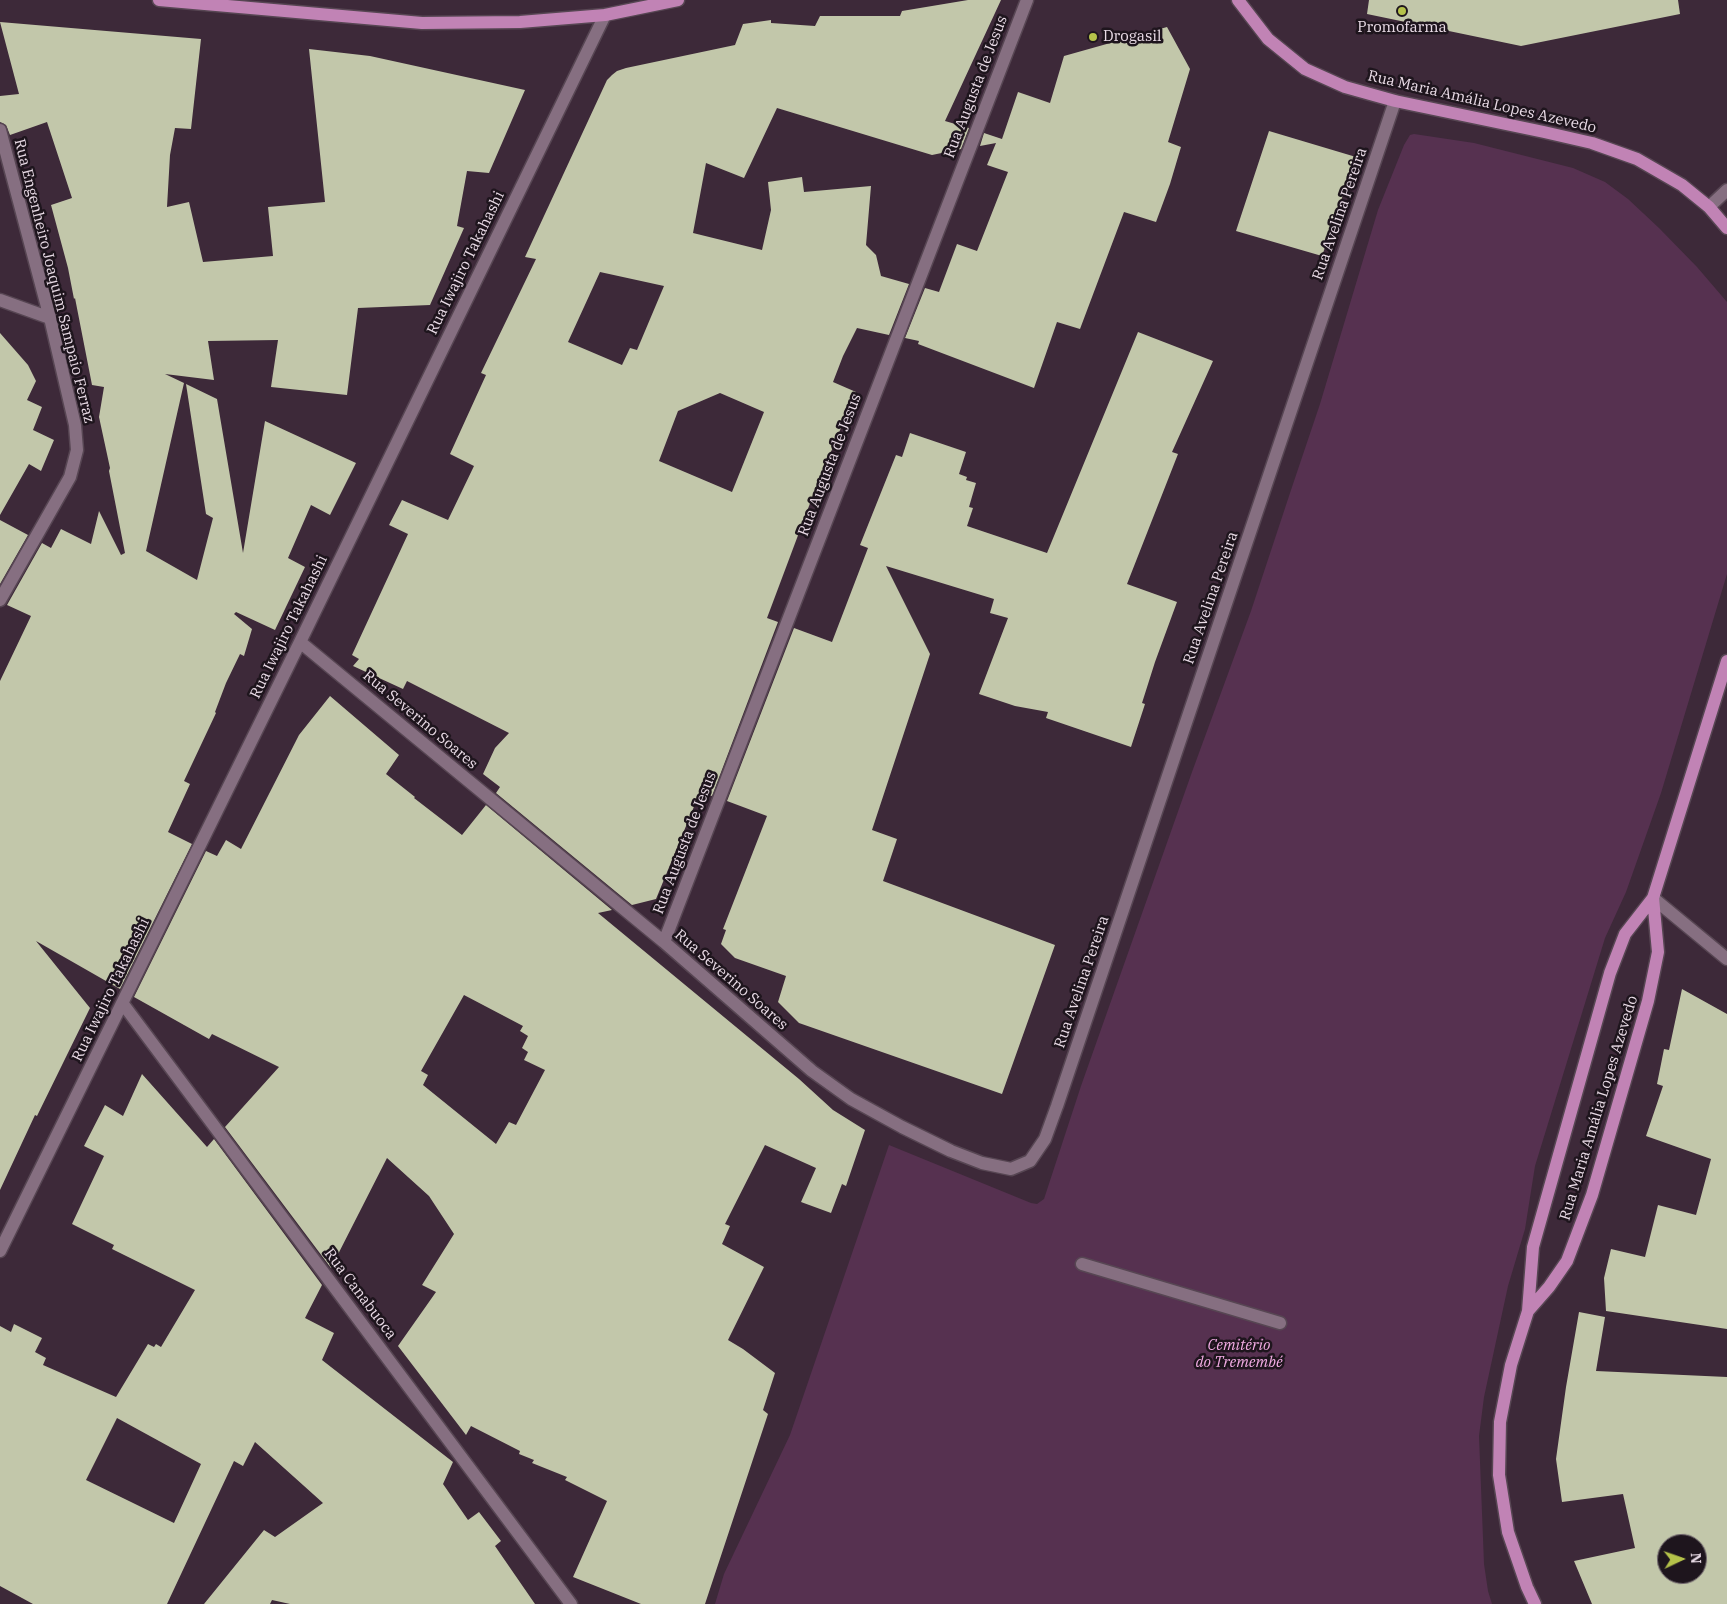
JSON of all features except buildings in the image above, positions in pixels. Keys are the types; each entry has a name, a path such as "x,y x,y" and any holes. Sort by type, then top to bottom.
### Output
{"main road":[{"path":"159,0 256,4 422,23 520,22 605,15 678,0"},
{"name":"Rua Maria Amália Lopes Azevedo","path":"1238,0 1268,39 1305,69 1345,87 1395,101 1592,143 1637,159 1682,185 1709,207 1727,228"},
{"name":"Rua Maria Amália Lopes Azevedo","path":"1535,1604 1508,1532 1499,1474 1500,1422 1511,1365 1528,1311 1533,1247 1610,973 1624,934 1653,898 1727,661"},
{"name":"Rua Maria Amália Lopes Azevedo","path":"1528,1311 1549,1287 1567,1261 1592,1195 1648,1001 1658,952 1653,898"}],"street":[{"name":"Rua Augusta de Jesus","path":"664,942 1027,0"},
{"name":"Rua Iwajiro Takahashi","path":"0,1251 123,1004 605,15"},
{"name":"Rua Avelina Pereira","path":"1057,1106 1395,101"},
{"name":"Rua Engenheiro Joaquim Sampaio Ferraz","path":"0,130 50,318 76,425 77,450 70,477 0,600"},
{"path":"1709,207 1727,190"},
{"path":"0,300 50,318"},
{"name":"Rua Severino Soares","path":"300,642 664,942 812,1070 851,1099 951,1151 982,1163 1010,1169 1030,1161 1045,1140 1057,1106"},
{"path":"1653,898 1727,959"},
{"name":"Rua Canabuoca","path":"123,1004 571,1604"},
{"path":"1082,1264 1280,1323"}],"green space":[{"name":"Cemitério do Tremembé","path":"1410,135 1474,143 1573,168 1605,182 1628,199 1659,228 1697,267 1727,302 1727,574 1661,793 1626,892 1605,938 1535,1166 1525,1229 1508,1286 1484,1397 1479,1436 1484,1564 1492,1604 715,1604 724,1574 790,1435 889,1145 1031,1203 1037,1204 1044,1199 1081,1086 1251,611 1320,404 1378,210 1404,145"}],"place":[{"name":"Promofarma","path":"1402,11"},
{"name":"Drogasil","path":"1093,37"}]}
